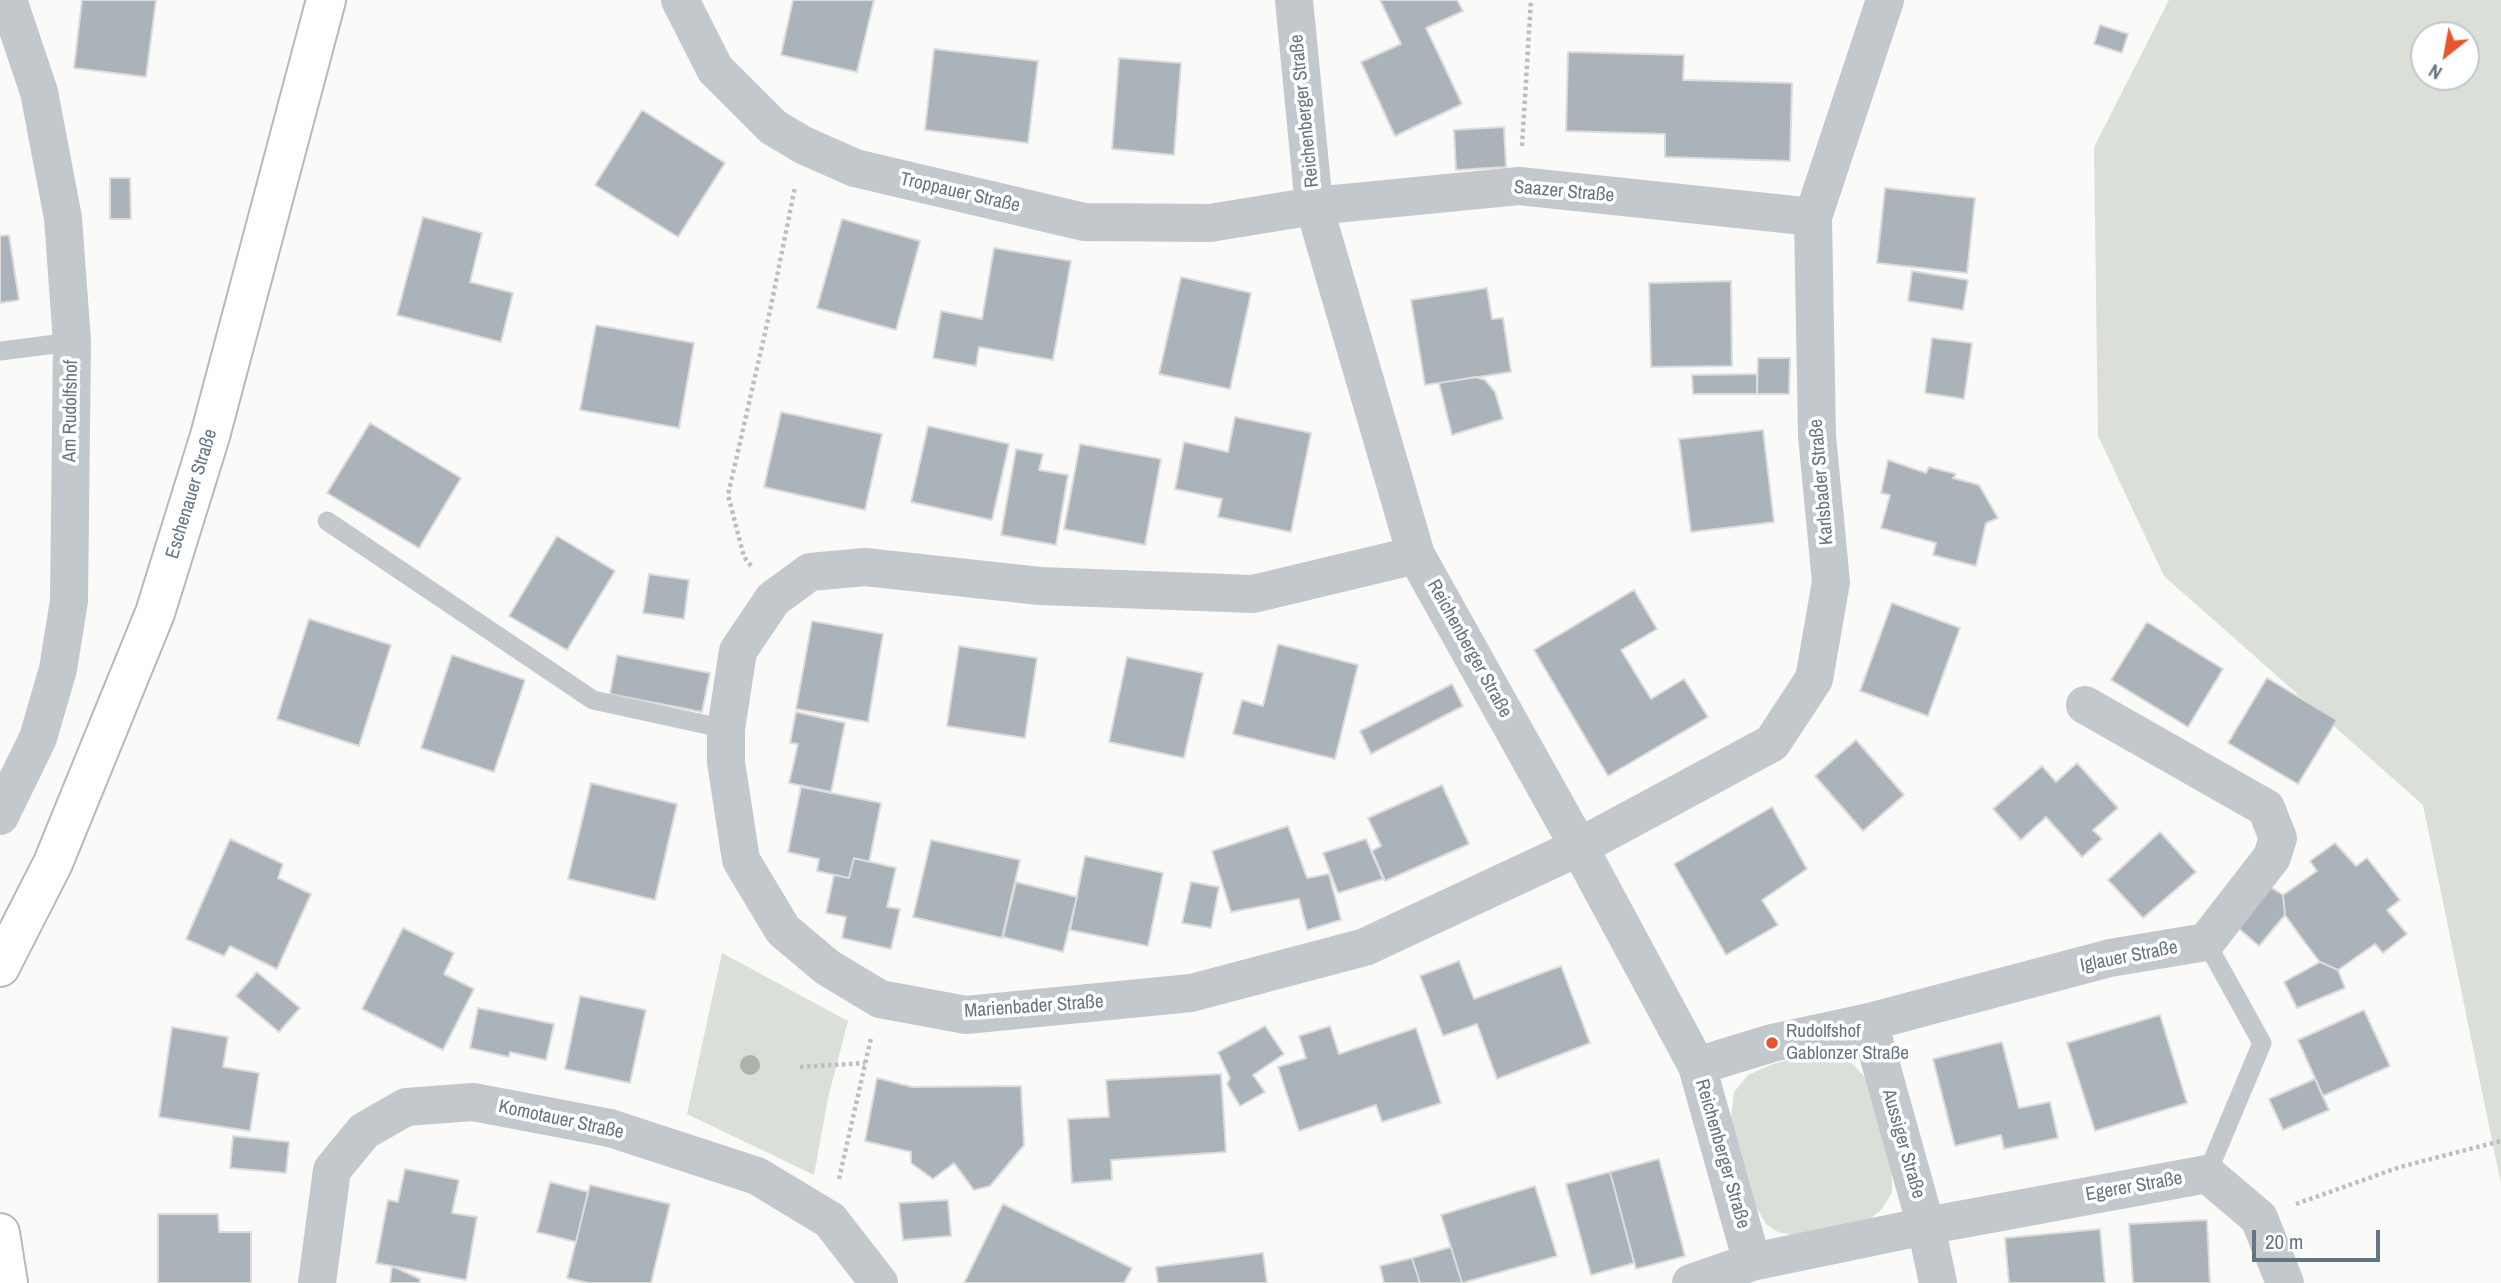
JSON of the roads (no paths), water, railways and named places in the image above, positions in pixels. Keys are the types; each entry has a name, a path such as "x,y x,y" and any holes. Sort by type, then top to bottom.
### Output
{"main road":[{"name":"Eschenauer Straße","path":"0,967 53,863 155,613 210,436 326,0"},
{"path":"0,1233 8,1283"}],"street":[{"name":"Am Rudolfshof","path":"0,816 38,738 58,669 69,601 72,342 60,205 39,92 8,0"},
{"name":"Troppauer Straße","path":"680,0 715,69 773,127 803,145 855,168 1084,222 1210,223 1314,206"},
{"name":"Reichenberger Straße","path":"1294,0 1314,206 1416,555 1579,846 1697,1066 1752,1262"},
{"name":"Karlsbader Straße","path":"1579,846 1772,743 1814,679 1830,582 1817,436 1813,217 1885,0"},
{"name":"Saazer Straße","path":"1314,206 1520,186 1813,217"},
{"name":"Marienbader Straße","path":"1416,555 1253,594 1040,586 865,567 810,572 773,598 738,651 726,729 726,761 741,860 783,930 827,967 880,999 966,1016 1191,993 1366,947 1579,846"},
{"path":"2085,705 2266,808 2278,838 2273,857 2206,942"},
{"name":"Iglauer Straße","path":"1697,1066 1772,1043 1869,1022 2110,958 2206,942"},
{"name":"Aussiger Straße","path":"1869,1022 1926,1226 1938,1283"},
{"name":"Komotauer Straße","path":"317,1283 332,1170 364,1131 406,1107 472,1102 610,1128 757,1176 830,1220 878,1283"},
{"name":"Egerer Straße","path":"1926,1226 2207,1174 2259,1218 2285,1283"},
{"name":"Aussiger Straße","path":"1690,1283 1752,1262 1926,1226"}],"lane":[{"path":"0,351 72,342"},
{"path":"327,522 593,700 726,729"},
{"path":"2206,942 2262,1043 2207,1174"}],"place":[{"name":"Rudolfshof Gablonzer Straße","path":"1772,1043"}]}
